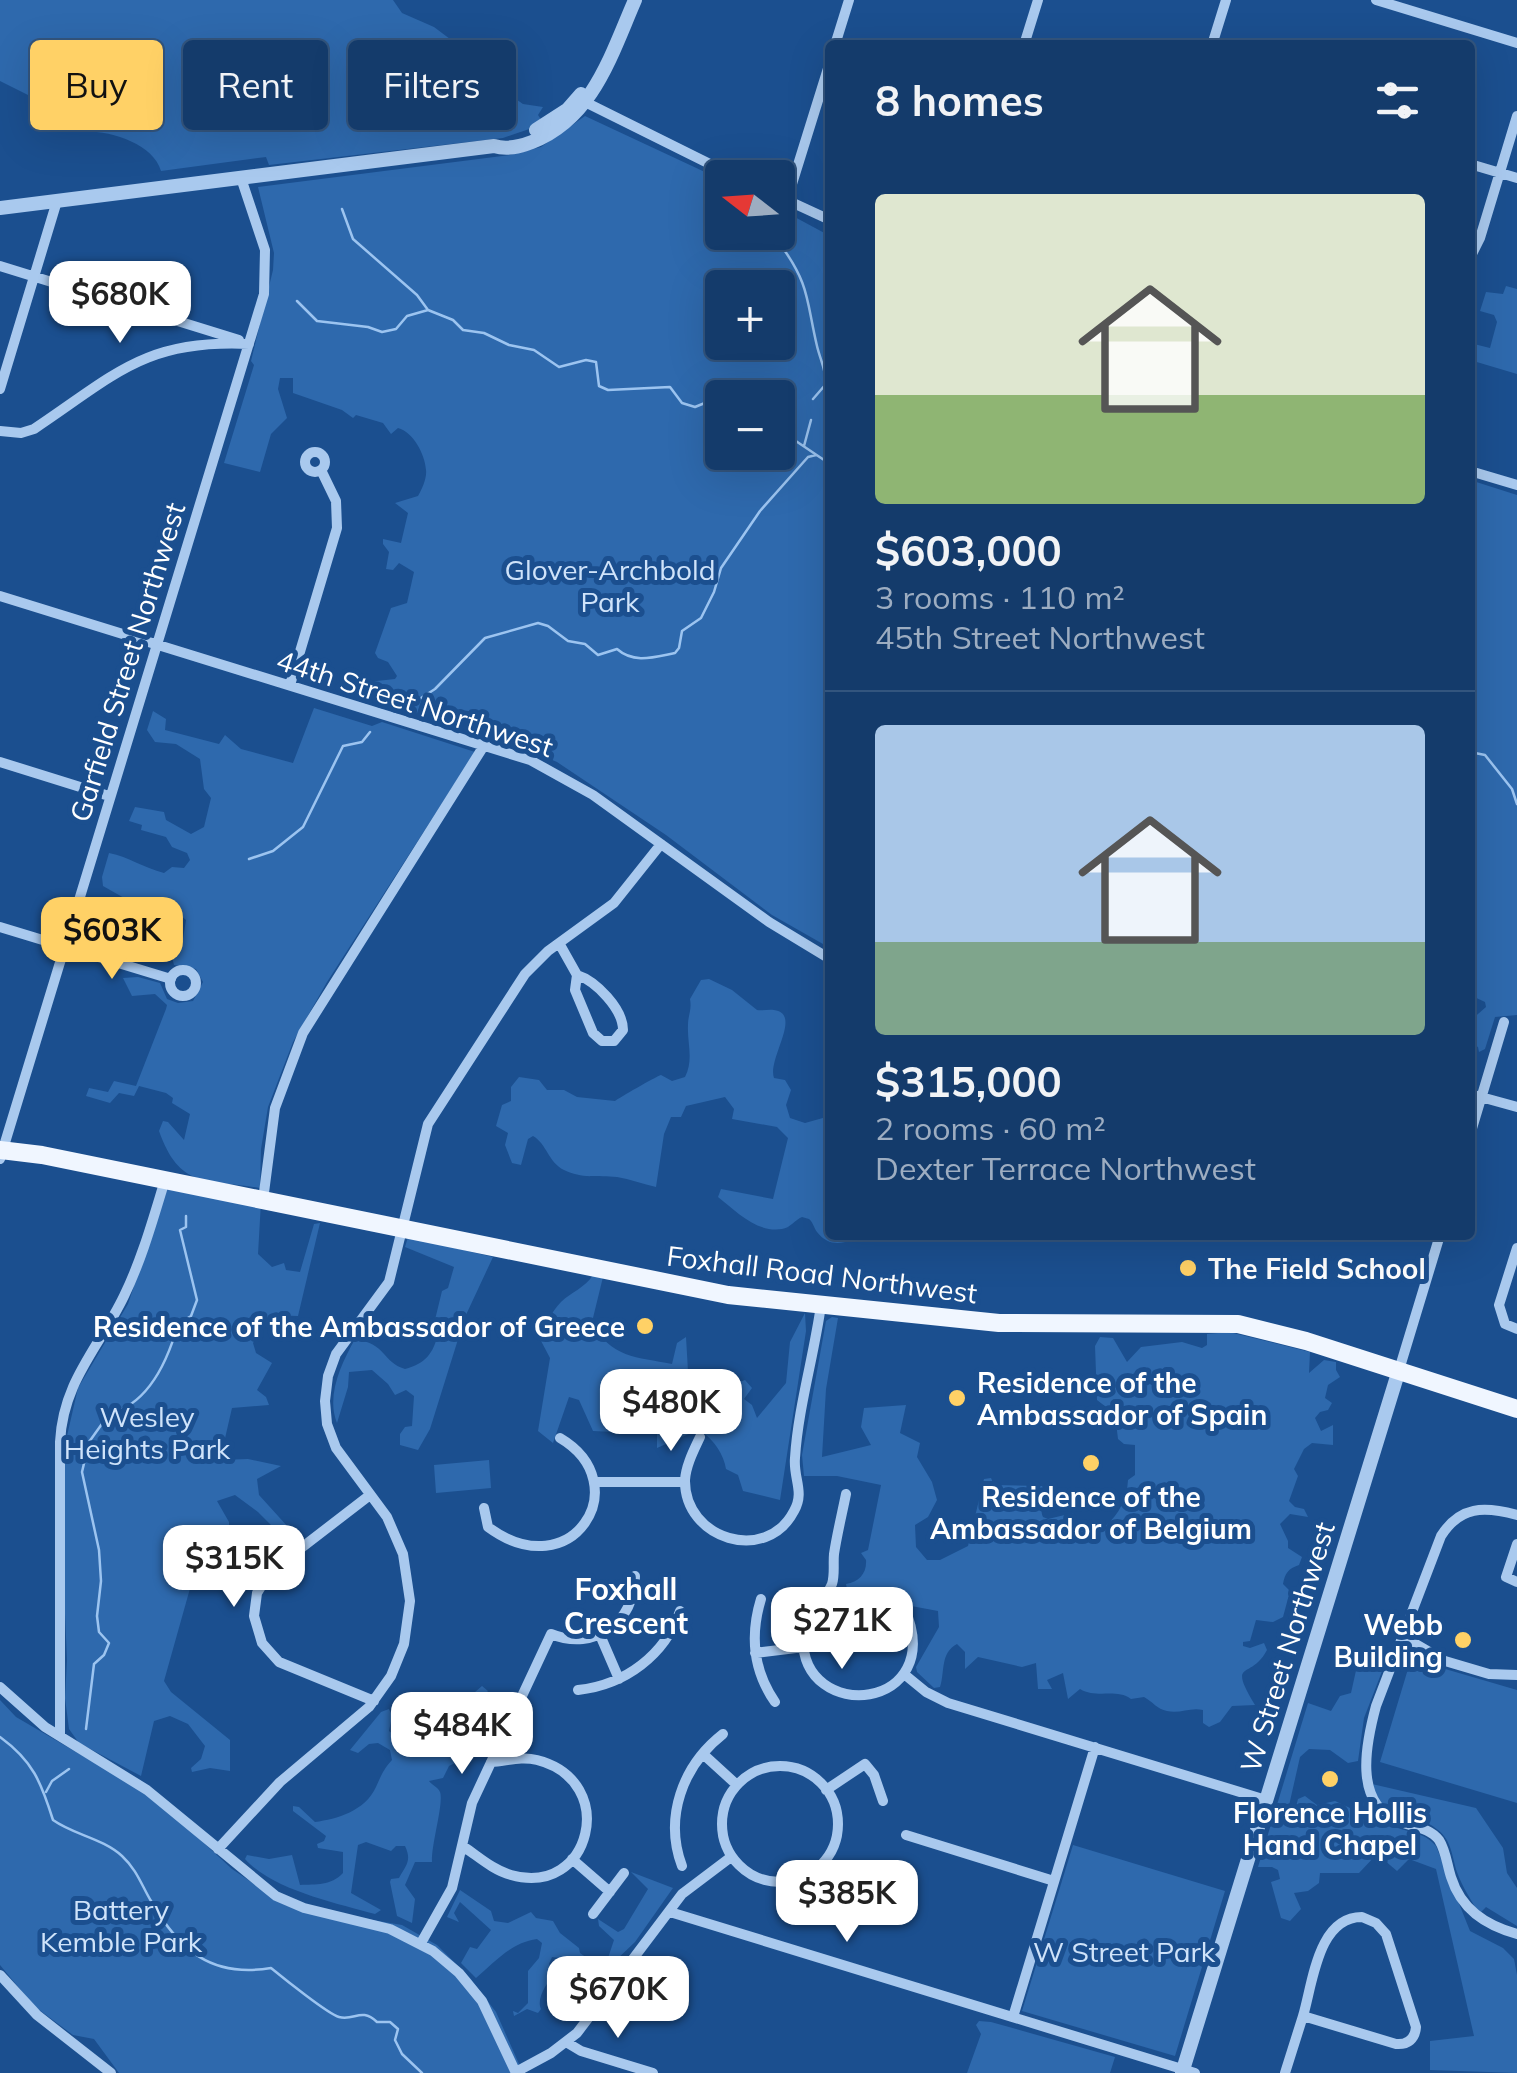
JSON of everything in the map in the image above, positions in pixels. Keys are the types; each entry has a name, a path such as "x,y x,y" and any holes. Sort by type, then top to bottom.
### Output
{"main road":[{"name":"Foxhall Road Northwest","path":"1,1153 165,1180 707,1291 1016,1324 1238,1324 1517,1409"}],"street":[{"path":"582,101 625,0"},
{"path":"0,208 494,146 547,125 582,101 604,72 635,0"},
{"path":"837,40 849,0"},
{"path":"1026,40 1038,0"},
{"path":"1214,40 1226,0"},
{"path":"1376,0 1517,43"},
{"path":"795,161 825,76"},
{"path":"582,101 705,162"},
{"path":"1475,248 1517,116"},
{"path":"1475,166 1517,178"},
{"name":"Garfield Street Northwest","path":"1,1153 264,294 266,260 241,178"},
{"path":"0,388 57,201"},
{"path":"795,204 825,218"},
{"path":"0,266 249,344"},
{"path":"0,431 21,434 34,430 119,370 155,353 194,344 249,344"},
{"path":"290,685 337,528 335,498 322,470"},
{"path":"1475,472 1517,485"},
{"name":"44th Street Northwest","path":"0,596 530,760 567,778 778,929 825,956"},
{"path":"263,1200 276,1104 304,1033 485,744"},
{"path":"0,762 109,796"},
{"path":"218,1849 280,1782 374,1701 400,1654 410,1602 404,1554 390,1522 340,1455 325,1409 336,1354 386,1287 423,1138 436,1109 532,966 614,903 661,844"},
{"path":"0,927 171,979"},
{"path":"558,943 577,974 591,980 622,1019 623,1030 614,1041 602,1041 593,1033 575,990 577,974"},
{"path":"1504,1022 1476,1096 1517,1106"},
{"path":"60,1736 63,1414 74,1380 125,1294 165,1180"},
{"name":"W Street Northwest","path":"1186,2072 1438,1240"},
{"path":"1517,1251 1499,1310 1505,1324 1517,1329"},
{"path":"700,1436 685,1482 693,1512 706,1528 726,1538 743,1540 765,1537 790,1517 799,1497 795,1458 821,1306"},
{"path":"484,1508 490,1529 519,1545 546,1548 567,1540 583,1525 594,1503 594,1482 583,1457 560,1438"},
{"path":"594,1482 685,1482"},
{"path":"846,1494 833,1558 833,1580 809,1613 804,1629 804,1647 817,1676 844,1694 878,1693 892,1686 904,1674 914,1648 904,1606"},
{"path":"370,1495 267,1574 257,1593 254,1616 260,1640 279,1662 374,1701"},
{"path":"1517,1515 1478,1508 1454,1518 1432,1555 1370,1728 1368,1789 1371,1801 1392,1819 1432,1833 1442,1846 1455,1888 1472,1912 1517,1934"},
{"path":"1517,1544 1506,1577 1517,1582"},
{"path":"421,1943 452,1888 472,1803 551,1634 575,1640 600,1636 628,1610 635,1576"},
{"path":"761,1599 755,1653 762,1680 775,1702"},
{"path":"578,1690 619,1679 662,1646 680,1610"},
{"path":"600,1636 619,1679"},
{"path":"1402,1636 1445,1661 1489,1674 1517,1675"},
{"path":"755,1653 804,1647"},
{"path":"904,1674 945,1702 1266,1800"},
{"path":"0,1687 22,1710 148,1790 280,1898 304,1908 386,1928 421,1943 459,1973 482,2001 516,2073 566,2042 593,2015 688,1887 732,1857"},
{"path":"682,1866 674,1836 675,1805 702,1754 723,1734"},
{"path":"1013,2017 1095,1747"},
{"path":"702,1754 737,1785"},
{"path":"464,1847 502,1872 522,1878 551,1874 572,1860 584,1841 588,1817 574,1781 556,1767 537,1760 491,1762"},
{"path":"826,1790 865,1764 874,1775 883,1801"},
{"path":"788,1767 809,1775 826,1790 837,1817 835,1839 824,1861 812,1872 788,1881 766,1880 750,1873 732,1857 722,1824 726,1803 737,1785 760,1770 788,1767"},
{"path":"906,1835 1054,1881"},
{"path":"572,1860 610,1892"},
{"path":"593,1914 624,1873"},
{"path":"670,1912 1186,2072"},
{"path":"1286,2073 1303,2016 1332,1929 1352,1917 1376,1923 1388,1938 1415,2024 1412,2040 1396,2044 1303,2016"},
{"path":"0,1975 31,2009 111,2073"},
{"path":"566,2042 581,2051 653,2073"}],"green space":[{"path":"0,0 393,0 402,13 434,27 451,40 348,40 348,130 516,130 516,99 543,107 538,115 544,124 503,138 269,165 266,157 161,171 148,152 126,139 75,130 163,130 163,40 30,40 30,96 0,81"},
{"name":"Glover-Archbold Park","path":"585,116 705,172 705,250 795,250 795,217 825,233 825,945 772,915 666,835 557,762 508,741 353,694 358,683 397,676 388,662 375,653 391,608 407,603 414,572 399,563 393,570 386,569 389,552 383,539 401,543 408,513 395,503 418,496 426,470 409,434 398,428 391,434 383,423 356,415 353,418 342,410 293,393 293,378 280,378 278,389 287,418 271,434 260,472 224,463 254,365 251,361 273,270 274,253 258,187 510,155 541,147"},
{"path":"1506,286 1517,289 1517,374 1475,361 1475,344 1490,348 1497,322 1494,315 1480,311 1486,292 1503,294"},
{"path":"1475,482 1517,495 1517,1015 1495,1017 1485,1049 1479,1052 1475,1046 1475,1017 1486,1007 1485,1002 1475,997"},
{"path":"314,708 372,726 382,722 475,752 327,982 293,1042 268,1107 260,1188 210,1182 186,1173 167,1150 159,1131 163,1121 184,1140 190,1114 172,1103 173,1098 166,1093 139,1086 134,1096 119,1093 110,1103 86,1096 89,1088 108,1092 114,1081 136,1086 166,1009 167,1005 155,994 132,996 123,978 160,983 167,999 178,1003 193,1001 203,982 196,969 174,965 172,957 182,945 186,920 180,915 161,914 157,906 133,903 103,886 102,877 109,853 164,873 172,867 184,868 190,860 187,853 172,847 166,837 141,830 142,825 129,821 135,807 164,812 166,820 191,834 204,827 211,798 204,789 200,759 176,744 155,742 147,730 153,711 166,719 165,730 219,744 225,735 241,749 293,763"},
{"path":"709,979 732,990 757,1010 782,1013 785,1028 773,1070 774,1078 785,1080 791,1090 786,1105 790,1118 805,1123 825,1117 825,1240 810,1220 802,1217 785,1228 764,1228 718,1197 721,1189 773,1199 788,1138 777,1127 732,1119 734,1109 725,1097 686,1106 681,1117 671,1117 664,1134 656,1187 617,1177 571,1173 554,1162 533,1136 528,1139 521,1165 512,1163 505,1145 508,1133 496,1126 502,1105 511,1101 511,1087 519,1077 539,1080 547,1090 615,1101 661,1075 672,1081 685,1077 690,1057 690,999 701,980"},
{"name":"Wesley Heights Park","path":"170,1179 261,1202 258,1254 272,1267 284,1263 286,1270 300,1272 314,1224 320,1223 298,1316 269,1315 253,1343 256,1353 272,1363 257,1390 269,1405 232,1408 220,1460 248,1459 281,1466 257,1479 259,1495 298,1538 290,1544 235,1495 217,1501 229,1522 229,1543 198,1560 164,1681 171,1692 230,1740 230,1771 210,1768 192,1772 205,1746 188,1724 170,1716 154,1721 141,1776 79,1743 69,1729 65,1698 64,1449 78,1388 128,1304"},
{"path":"408,1237 493,1257 465,1317 430,1429 418,1450 400,1445 400,1434 405,1427 412,1426 414,1396 406,1390 395,1395 372,1370 349,1372 337,1423 333,1402 340,1369 355,1339 373,1345 405,1369 423,1361 434,1346 438,1333 433,1328 442,1291 448,1288 454,1267 405,1247"},
{"path":"593,1275 603,1277 592,1322 607,1343 626,1354 672,1364 677,1343 686,1337 688,1371 735,1384 745,1380 752,1388 744,1399 752,1405 757,1418 786,1383 790,1342 805,1313 806,1331 780,1500 743,1491 738,1475 726,1469 718,1448 702,1432 657,1448 657,1434 593,1431 579,1400 569,1397 553,1443 538,1431 550,1358 540,1339 557,1306"},
{"path":"838,1318 826,1389 822,1457 871,1445 861,1427 864,1408 906,1405 900,1433 920,1443 917,1457 932,1482 937,1500 928,1517 915,1525 916,1547 927,1560 940,1560 968,1546 984,1479 991,1478 994,1485 1042,1486 1043,1517 1073,1513 1069,1523 1077,1530 1097,1532 1115,1516 1123,1503 1128,1480 1135,1475 1135,1445 1118,1439 1115,1414 1097,1400 1095,1346 1100,1337 1113,1338 1127,1362 1141,1347 1182,1342 1202,1348 1207,1345 1207,1334 1229,1332 1310,1352 1309,1373 1324,1360 1336,1362 1340,1377 1328,1385 1325,1398 1332,1403 1315,1418 1321,1431 1333,1425 1333,1445 1312,1443 1304,1449 1294,1469 1298,1476 1289,1501 1304,1509 1308,1517 1290,1514 1280,1524 1288,1548 1302,1557 1285,1577 1283,1584 1290,1591 1283,1617 1273,1622 1256,1620 1250,1641 1243,1642 1243,1646 1250,1648 1264,1643 1267,1650 1242,1675 1255,1705 1232,1706 1220,1722 1209,1727 1203,1723 1203,1710 1167,1711 1144,1697 1131,1699 1080,1689 1068,1699 1063,1673 1047,1680 1052,1689 1038,1689 1036,1663 1022,1667 978,1657 965,1669 965,1652 957,1644 945,1657 940,1687 934,1688 916,1667 939,1627 938,1611 895,1603 880,1608 876,1598 847,1589 846,1584 864,1573 866,1560 861,1553 868,1550 881,1485 837,1476 804,1476 802,1455 826,1321"},
{"path":"489,1460 491,1488 436,1493 434,1465"},
{"path":"1374,1649 1383,1651 1386,1661 1364,1718 1358,1761 1348,1763 1330,1750 1309,1749 1300,1757 1288,1810 1295,1810 1298,1799 1305,1796 1317,1805 1335,1801 1350,1808 1363,1802 1388,1823 1423,1836 1436,1846 1470,1931 1503,1948 1514,1959 1517,2073 1430,2070 1430,2041 1474,2036 1436,1869 1409,1859 1397,1871 1377,1854 1359,1873 1320,1873 1319,1883 1308,1891 1294,1893 1301,1909 1290,1921 1281,1918 1271,1882 1280,1879 1278,1870 1258,1867 1308,1703 1331,1711 1340,1696 1351,1693 1359,1657"},
{"path":"1411,1659 1517,1690 1517,1803 1380,1762"},
{"path":"482,1686 488,1691 479,1703 457,1762 449,1766 443,1778 429,1781 440,1792 440,1805 432,1862 415,1862 405,1885 415,1899 412,1923 397,1916 390,1882 399,1878 407,1863 405,1846 396,1846 391,1851 366,1842 358,1845 351,1893 381,1910 375,1914 288,1887 245,1859 247,1855 269,1859 292,1855 300,1885 323,1884 338,1877 343,1873 343,1852 318,1848 317,1844 326,1836 293,1811 293,1806 315,1822 358,1808 371,1795 392,1760 390,1750 378,1743 369,1744 358,1753 350,1750 381,1712 389,1709 389,1731 408,1746 424,1725 455,1726"},
{"name":"Battery Kemble Park","path":"0,1700 16,1717 155,1798 232,1869 285,1905 402,1925 437,1945 496,2012 523,2073 119,2073 94,2039 73,2035 34,2006 0,1965"},
{"path":"1372,1784 1476,1808 1503,1848 1507,1873 1517,1888 1517,1926 1486,1907 1479,1914 1443,1834 1429,1824 1390,1811 1376,1797"},
{"name":"W Street Park","path":"1073,1845 1225,1891 1175,2056 1022,2011"},
{"path":"631,1872 673,1888 635,1942 614,1962 608,1958 614,1940 599,1926 598,1919 618,1932 624,1929 648,1889"},
{"path":"460,1890 491,1911 494,1921 508,1923 531,1912 536,1918 553,1921 580,1953 594,1963 614,1966 599,1979 567,1959 552,1957 549,1964 555,1975 543,1990 541,2009 538,2013 527,2009 514,2016 513,2011 518,2013 528,2003 528,1971 539,1958 542,1943 537,1939 519,1945 476,1978 461,1963 470,1947 477,1949 491,1930 460,1902 454,1913 459,1922 447,1917"},
{"path":"979,2021 1115,2057 1110,2073 967,2073 981,2034 976,2025"}],"waterway":[{"path":"342,209 353,239 417,295 428,310 453,320 463,330 534,350 559,367 586,360 596,362 599,386 608,390 670,387 682,403 695,407 705,403"},
{"path":"784,250 802,282 825,374"},
{"path":"297,301 317,321 382,332 396,329 407,316 428,310"},
{"path":"813,399 825,385"},
{"path":"804,446 811,420"},
{"path":"795,440 825,461"},
{"path":"418,700 435,689 485,638 538,623 568,641 585,644 598,655 617,649 637,658 675,653 682,631 701,618 721,568 760,511 808,457 816,455"},
{"path":"249,859 273,851 303,827 343,746 362,742 370,732"},
{"path":"1475,753 1485,755 1512,789 1517,804"},
{"path":"86,1729 94,1664 109,1643 99,1632 99,1550 82,1472 89,1442 109,1414 123,1409 146,1391 169,1352 178,1324 191,1316 197,1300 180,1230 186,1227 186,1216"},
{"path":"0,1737 34,1773 53,1820 122,1856 185,1946 199,1957 231,1969 271,1968 339,2017 362,2015 377,2022 390,2022 398,2029 395,2040 402,2054 422,2073"},
{"path":"46,1792 52,1781 69,1769"}],"place":[{"name":"The Field School","path":"1188,1268"},
{"name":"Residence of the Ambassador of Greece","path":"645,1326"},
{"name":"Residence of the Ambassador of Spain","path":"957,1398"},
{"name":"Residence of the Ambassador of Belgium","path":"1091,1463"},
{"name":"Webb Building","path":"1463,1640"},
{"name":"Florence Hollis Hand Chapel","path":"1330,1779"}],"district":[{"name":"Foxhall Crescent","path":"626,1606"}]}
